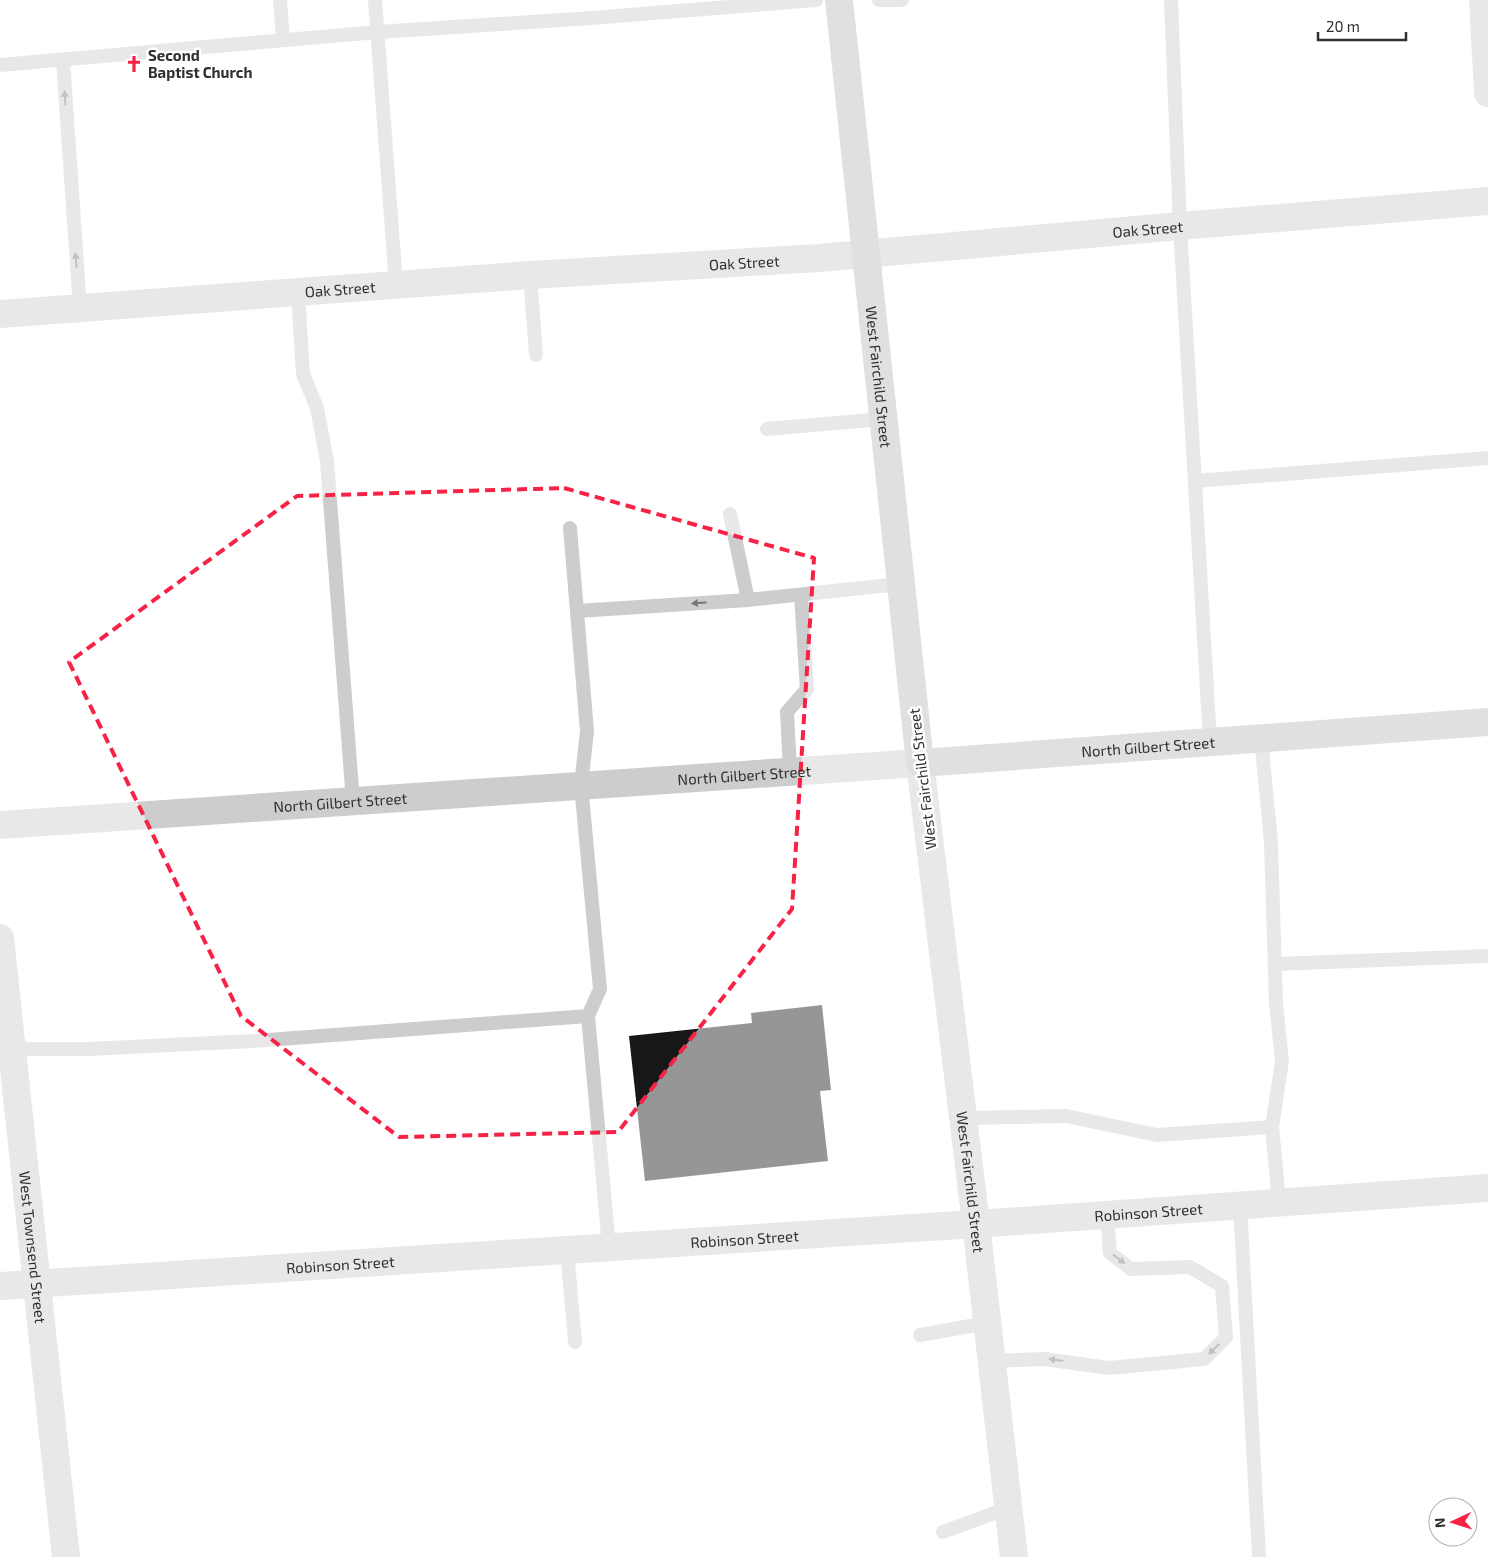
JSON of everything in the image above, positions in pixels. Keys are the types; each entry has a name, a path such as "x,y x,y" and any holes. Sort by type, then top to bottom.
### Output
{"main road":[{"name":"West Fairchild Street","path":"839,0 920,763"},
{"name":"North Gilbert Street","path":"920,763 1488,722"}],"street":[{"path":"1483,0 1488,93"},
{"name":"Oak Street","path":"0,314 530,275 865,254 1488,201"},
{"name":"North Gilbert Street","path":"0,825 920,763"},
{"name":"West Fairchild Street","path":"920,763 1014,1557"},
{"name":"West Townsend Street","path":"0,938 6,1050 36,1283 66,1557"},
{"name":"Robinson Street","path":"0,1286 976,1224 1488,1188"}],"lane":[{"path":"280,0 283,40"},
{"path":"376,0 396,285"},
{"path":"0,64 378,32 592,18 816,0"},
{"path":"879,0 902,0"},
{"path":"1171,0 1180,226 1210,742"},
{"path":"63,60 80,308"},
{"path":"530,275 536,355"},
{"path":"298,292 303,374 317,408 327,461 353,802"},
{"path":"767,429 883,419"},
{"path":"1195,481 1488,458"},
{"path":"730,514 748,600"},
{"path":"570,528 587,731 581,785 600,989 588,1016 608,1247"},
{"path":"577,611 748,600 900,584"},
{"path":"790,771 787,712 807,690 801,594"},
{"path":"1261,738 1270,842 1276,1004 1282,1061 1272,1127 1279,1202"},
{"path":"1275,964 1488,956"},
{"path":"6,1050 89,1049 253,1041 588,1016"},
{"path":"962,1118 1066,1116 1157,1135 1272,1127"},
{"path":"1240,1205 1259,1557"},
{"path":"992,1361 1044,1359 1109,1368 1204,1359 1226,1337 1222,1286 1190,1267 1131,1269 1110,1253 1107,1215"},
{"path":"567,1250 574,1342"},
{"path":"920,1334 987,1323"},
{"path":"942,1532 1008,1508"}],"highlighted area":[{"path":"564,488 814,558 792,909 618,1132 399,1137 241,1016 69,662 297,496"}],"building":[{"path":"822,1005 831,1090 820,1091 828,1161 645,1181 629,1036 752,1023 751,1013"}],"place":[{"name":"Second Baptist Church","path":"134,64"}]}
